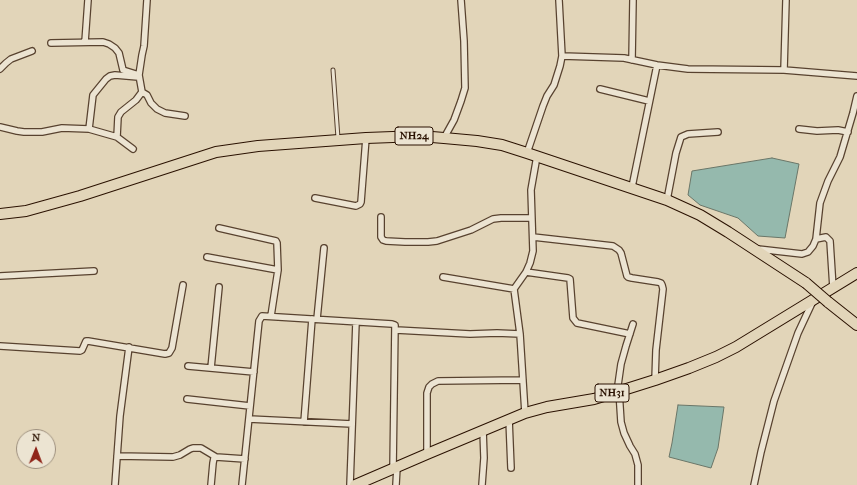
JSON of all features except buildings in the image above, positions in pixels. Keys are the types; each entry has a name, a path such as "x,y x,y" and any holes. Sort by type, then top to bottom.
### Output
{"highway":[{"name":"NH24","path":"0,214 26,211 74,198 216,152 258,146 366,138 420,136 477,141 502,145 632,187 667,200 700,215 756,249 806,283 857,325"},
{"name":"NH31","path":"355,485 525,413 547,407 594,399 618,392 716,357 857,273"}],"street":[{"path":"85,42 88,0"},
{"path":"117,137 118,117 121,112 136,100 142,92 139,76 144,46 146,0"},
{"path":"444,138 454,120 465,88 461,0"},
{"path":"525,413 520,334 514,289 526,272 530,263 532,251 532,154 543,106 554,85 562,56 559,0"},
{"path":"632,60 633,0"},
{"path":"784,70 786,0"},
{"path":"51,43 103,42 109,44 119,53 123,70 139,76"},
{"path":"0,70 11,59 32,51"},
{"path":"562,56 617,58 688,69 784,70 857,76"},
{"path":"632,187 657,64"},
{"path":"89,129 93,95 106,79 115,75 139,76"},
{"path":"600,89 649,100"},
{"path":"142,92 147,95 151,103 157,109 165,113 185,116"},
{"path":"756,249 802,254 808,252 813,246 816,239 820,203 828,181 840,156 857,96"},
{"path":"0,127 24,132 42,132 62,128 89,129 117,137 133,148"},
{"path":"799,129 817,131 838,130 848,132"},
{"path":"667,200 676,153 681,137 688,134 718,132"},
{"path":"316,198 356,206 360,204 366,138"},
{"path":"381,217 381,237 383,240 412,242 437,241 471,230 493,219 532,218"},
{"path":"219,228 276,241 278,270 271,316"},
{"path":"533,237 616,247 621,253 626,276 661,283 663,289 656,350 655,380"},
{"path":"816,239 826,237 830,241 833,288"},
{"path":"304,422 314,319 324,248"},
{"path":"207,257 278,270"},
{"path":"0,276 94,271"},
{"path":"526,272 570,279 573,318 577,323 630,334"},
{"path":"443,277 514,289"},
{"path":"0,346 80,351 83,349 86,341 88,341 165,354 169,353 172,348 183,285"},
{"path":"211,368 219,287"},
{"path":"754,485 774,401 798,333 812,301"},
{"path":"242,485 260,318 262,316 271,316 395,325 396,485"},
{"path":"350,485 356,322"},
{"path":"634,324 621,364 618,392 621,422 630,446 635,454 638,465 638,485"},
{"path":"396,330 470,334 520,334"},
{"path":"115,485 120,416 129,347"},
{"path":"188,366 254,372"},
{"path":"427,454 427,393 432,384 438,381 523,380"},
{"path":"187,400 250,406"},
{"path":"249,419 352,424"},
{"path":"510,419 511,468"},
{"path":"482,485 484,458 483,430"},
{"path":"117,456 173,457 180,455 190,448 201,448 216,457 245,459"},
{"path":"211,485 213,463 214,458 216,457"}],"lane":[{"path":"333,70 338,140"}],"water":[{"path":"772,158 799,164 785,238 758,236 738,218 700,205 688,195 692,171"},
{"path":"678,405 724,407 718,448 711,468 669,457"}]}
